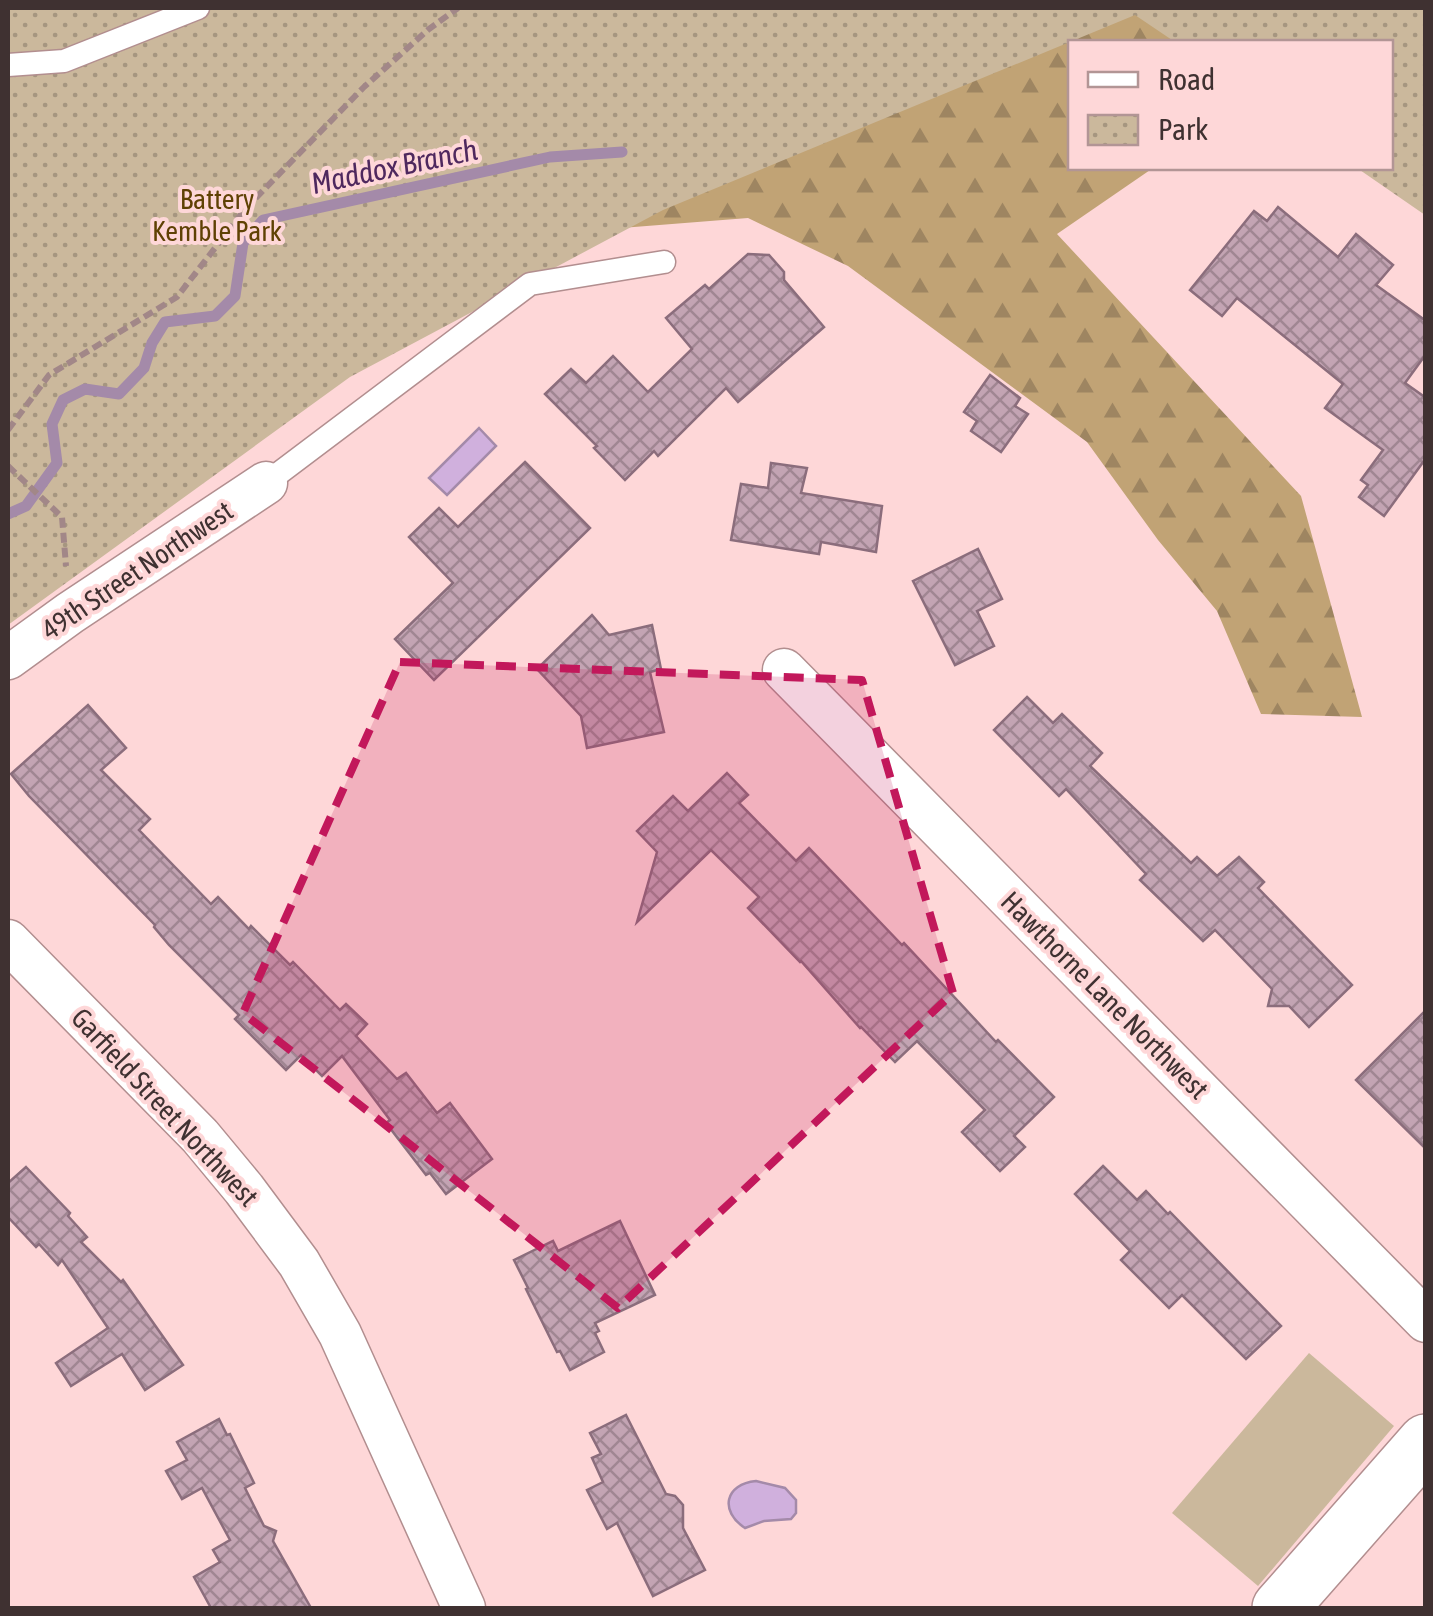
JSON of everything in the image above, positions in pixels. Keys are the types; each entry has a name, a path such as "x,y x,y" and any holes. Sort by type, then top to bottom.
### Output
{"main road":[{"path":"1280,1608 1420,1464"}],"street":[{"name":"49th Street Northwest","path":"8,658 266,483"},
{"name":"Hawthorne Lane Northwest","path":"784,670 1426,1321"},
{"name":"Garfield Street Northwest","path":"8,941 200,1136 299,1263 340,1334 464,1608"}],"lane":[{"path":"8,65 64,61 198,8"},
{"path":"266,483 530,284 664,262"}],"path":[{"path":"8,430 49,375 177,297 246,208 364,87 458,8"},
{"path":"8,466 62,517"}],"highlighted area":[{"path":"400,662 862,680 953,993 618,1308 243,1013"}],"green space":[{"name":"Battery Kemble Park","path":"8,8 1425,8 1425,215 1360,170 1393,170 1393,40 1172,40 1135,15 663,210 350,377 8,625"},
{"path":"488,8 1425,8 1392,40 1068,40 1068,170 1150,170 1057,234 1301,496 1362,717 1261,714 1217,611 1158,540 1087,442 848,266 748,218 558,233 8,107"},
{"path":"1309,1353 1394,1426 1258,1586 1172,1513"}],"shaded area":[{"path":"479,428 496,446 447,495 429,478"},
{"path":"756,1481 785,1488 796,1500 796,1513 791,1519 764,1521 745,1528 737,1521 731,1514 729,1499 738,1487"}],"building":[{"path":"1278,207 1338,257 1356,234 1393,265 1376,285 1426,321 1426,354 1405,383 1426,398 1426,458 1384,516 1359,497 1368,485 1361,480 1383,450 1325,408 1343,384 1237,298 1222,316 1190,290 1254,211 1267,221"},
{"path":"748,254 769,255 784,272 784,280 824,327 738,402 726,388 658,456 654,451 625,480 545,394 571,369 586,383 613,356 648,392 692,349 666,318 705,285 709,289"},
{"path":"990,375 1020,398 1015,406 1028,414 1001,452 971,431 977,421 964,412"},
{"path":"525,462 590,528 434,680 395,639 453,583 409,537 439,508 458,527"},
{"path":"771,463 807,468 801,493 882,506 876,552 821,542 819,554 731,540 741,484 768,488"},
{"path":"978,549 1002,599 977,611 994,646 955,665 913,581"},
{"path":"592,615 609,635 652,625 661,669 650,672 664,732 587,748 581,716 537,669"},
{"path":"1027,697 1053,723 1062,714 1102,753 1090,766 1191,863 1197,857 1217,876 1239,857 1264,882 1258,888 1352,985 1309,1027 1289,1006 1268,1006 1272,989 1215,930 1203,941 1140,880 1146,874 1066,789 1059,796 994,730"},
{"path":"88,705 126,748 101,770 150,819 139,830 211,904 218,897 290,965 293,962 340,1010 346,1004 367,1024 356,1036 397,1079 406,1073 437,1113 450,1103 492,1159 446,1194 430,1173 426,1175 386,1123 390,1120 342,1056 322,1076 301,1055 286,1070 235,1019 239,1015 169,945 155,925 29,796 11,774"},
{"path":"727,773 748,795 739,803 796,861 809,848 1054,1097 1014,1136 1025,1147 1000,1171 962,1132 985,1110 917,1041 895,1062 748,908 759,897 711,850 637,922 657,852 637,831 673,796 688,811"},
{"path":"1426,1010 1426,1149 1356,1080"},
{"path":"1103,1166 1137,1200 1146,1191 1170,1212 1281,1326 1246,1359 1182,1295 1169,1308 1121,1260 1130,1251 1075,1194"},
{"path":"26,1167 70,1213 68,1216 87,1237 81,1242 123,1280 183,1365 145,1390 122,1354 71,1386 56,1363 108,1328 62,1260 58,1265 8,1217 8,1183"},
{"path":"620,1221 655,1295 595,1323 604,1352 570,1370 560,1351 557,1352 514,1260 553,1241 558,1251"},
{"path":"626,1415 666,1494 675,1496 683,1505 683,1528 705,1570 653,1596 617,1523 607,1529 587,1490 603,1482 592,1458 601,1454 590,1433"},
{"path":"219,1419 254,1483 245,1488 264,1526 276,1531 273,1541 311,1608 211,1608 194,1577 220,1562 213,1550 230,1540 202,1488 182,1499 166,1471 187,1460 177,1442"}],"waterway":[{"name":"Maddox Branch","path":"8,514 26,506 57,463 52,424 63,400 85,389 119,394 144,368 152,343 165,322 215,316 235,296 243,243 263,220 550,157 622,152"}]}
